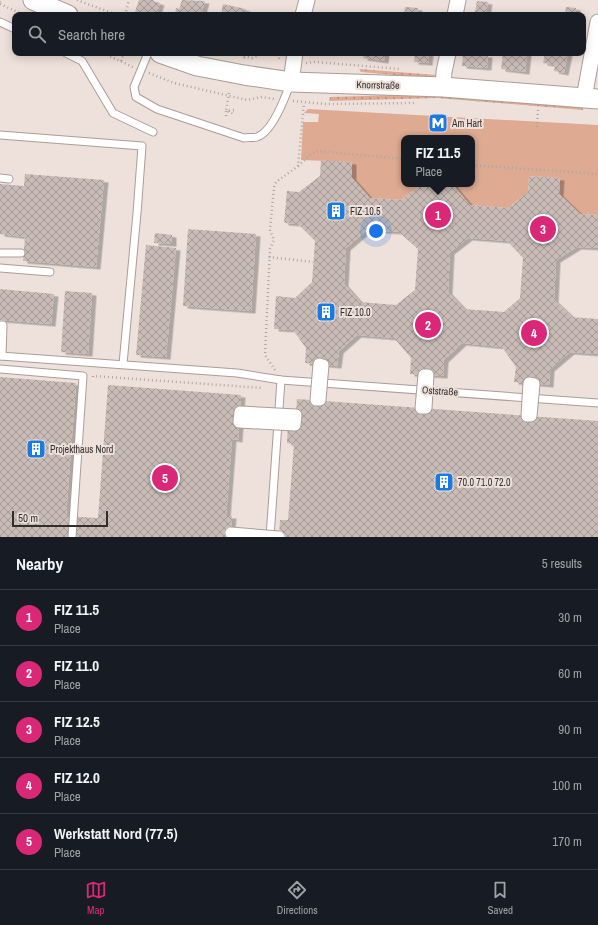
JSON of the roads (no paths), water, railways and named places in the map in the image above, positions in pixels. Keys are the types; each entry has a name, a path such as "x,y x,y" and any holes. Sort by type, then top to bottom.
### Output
{"street":[{"path":"33,0 61,12"},
{"path":"304,12 307,0"},
{"path":"456,12 458,0"},
{"path":"591,99 598,22"},
{"name":"Knorrstraße","path":"169,56 198,66 291,82 443,87 591,99"},
{"path":"291,82 295,56"},
{"path":"443,87 447,56"},
{"path":"231,533 279,537"}],"lane":[{"path":"0,22 12,28"},
{"path":"72,56 82,61 113,113 152,132"},
{"path":"147,56 134,87 136,97 148,105 244,138 257,137 267,130 284,100 291,82"},
{"path":"0,136 142,146 123,364"},
{"path":"0,178 9,180"},
{"path":"0,253 21,253"},
{"path":"0,268 50,272"},
{"path":"0,324 3,325 1,356"},
{"name":"Oststraße","path":"1,356 237,373 282,380 598,403"},
{"path":"0,369 83,376 72,537"},
{"path":"270,537 282,380"}],"place":[{"name":"Am Hart","path":"438,123"},
{"name":"FIZ 10.5","path":"336,211"},
{"name":"FIZ 11.5","path":"438,215"},
{"name":"FIZ 12.5","path":"543,229"},
{"name":"FIZ 10.0","path":"326,312"},
{"name":"FIZ 11.0","path":"428,325"},
{"name":"FIZ 12.0","path":"534,333"},
{"name":"Projekthaus Nord","path":"36,449"},
{"name":"Werkstatt Nord (77.5)","path":"165,478"},
{"name":"70.0 71.0 72.0","path":"444,482"}]}
